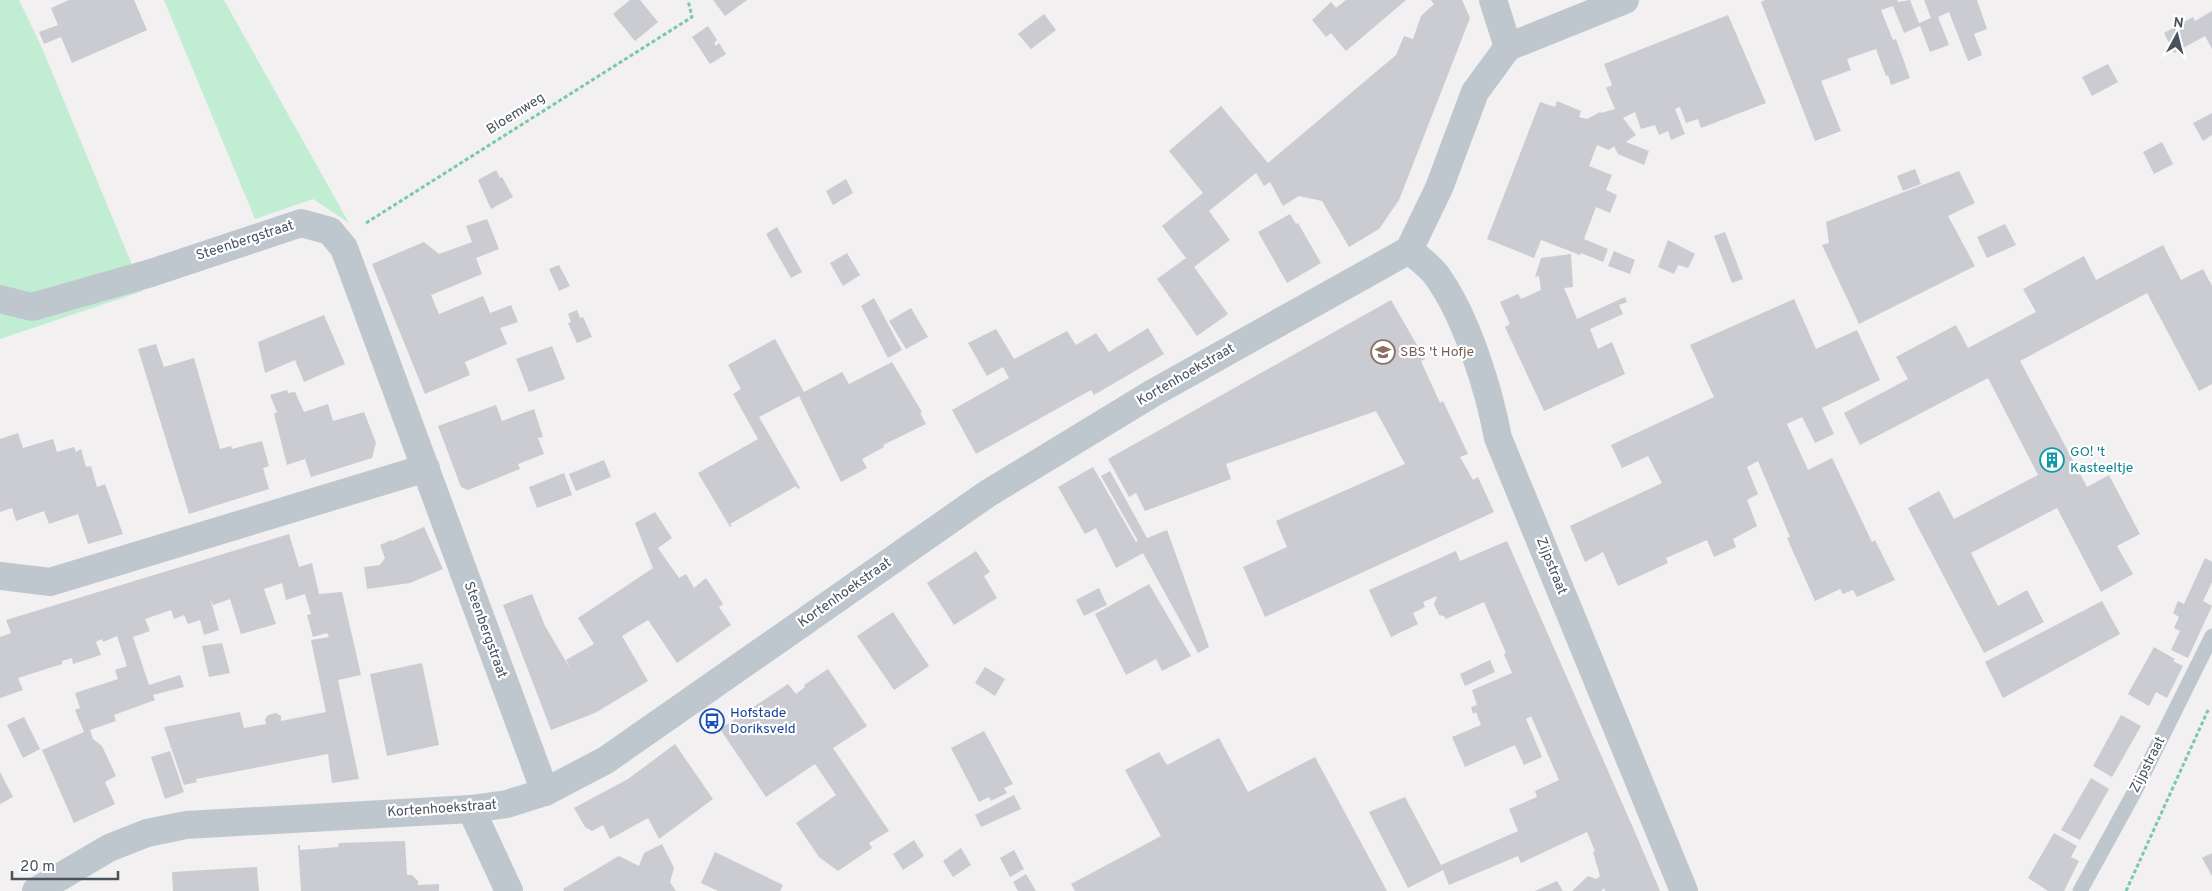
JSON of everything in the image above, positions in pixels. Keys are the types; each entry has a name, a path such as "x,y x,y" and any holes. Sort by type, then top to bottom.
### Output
{"street":[{"path":"1493,0 1508,47"},
{"path":"1408,250 1439,188 1475,92 1508,47 1625,0"},
{"name":"Steenbergstraat","path":"0,299 32,307 150,273 302,223 330,231 344,248 545,792"},
{"name":"Kortenhoekstraat","path":"36,891 109,848 147,833 186,825 472,809 507,804 545,792 606,760 987,494 1153,393 1408,250"},
{"name":"Zijpstraat","path":"1408,250 1436,275 1457,312 1485,380 1498,438 1684,891"},
{"path":"0,576 50,582 426,468"},
{"path":"472,809 509,891"}],"lane":[{"name":"Zijpstraat","path":"2080,891 2135,791 2212,636"}],"path":[{"name":"Bloemweg","path":"338,240 692,17 688,0"},
{"path":"2126,891 2212,700"}],"green space":[{"path":"0,0 19,0 42,48 143,291 0,339"},
{"path":"164,0 224,0 349,223 313,199 255,219"}],"building":[{"path":"69,0 134,0 147,30 72,63 61,37 44,44 39,32 58,25 51,8"},
{"path":"630,0 640,0 658,22 635,41 613,14"},
{"path":"713,0 747,0 725,16"},
{"path":"1346,0 1406,0 1346,51 1331,33 1326,37 1312,20 1331,2 1336,8"},
{"path":"1431,0 1462,0 1470,18 1399,200 1379,229 1349,247 1322,201 1299,196 1283,206 1270,182 1264,186 1256,173 1209,211 1230,240 1194,267 1228,314 1197,336 1157,279 1186,258 1162,226 1203,193 1169,151 1221,106 1268,163 1396,55 1404,36 1413,39 1421,16 1434,4"},
{"path":"1765,0 1897,0 1898,2 1910,0 1919,23 1931,18 1924,0 1977,0 1987,29 1974,34 1982,55 1968,61 1949,12 1938,17 1949,45 1930,52 1920,26 1904,33 1893,6 1881,10 1893,40 1896,39 1910,78 1891,85 1876,49 1847,59 1851,70 1821,81 1841,131 1815,141 1761,2"},
{"path":"2212,11 2212,49 2205,36 2174,53 2164,33 2193,17 2195,21"},
{"path":"1044,14 1056,30 1031,49 1018,34"},
{"path":"1728,15 1766,103 1701,128 1698,119 1686,123 1680,107 1675,109 1685,134 1671,140 1668,131 1659,135 1655,125 1641,129 1635,112 1623,118 1636,135 1626,142 1649,151 1644,165 1618,154 1614,146 1609,150 1597,145 1589,166 1612,175 1606,190 1617,195 1610,213 1596,207 1584,239 1608,249 1603,262 1541,240 1534,258 1487,239 1540,102 1555,107 1557,101 1581,111 1579,117 1587,119 1600,112 1615,109 1606,88 1612,85 1604,64"},
{"path":"708,26 717,40 714,43 716,46 719,43 726,54 710,64 692,37"},
{"path":"2108,64 2118,82 2092,96 2082,77"},
{"path":"2212,113 2212,135 2203,141 2193,123"},
{"path":"2162,142 2173,164 2154,174 2143,152"},
{"path":"1915,169 1921,184 1903,191 1897,176"},
{"path":"496,170 513,197 491,209 478,180"},
{"path":"1959,171 1975,203 1948,216 1975,266 1859,324 1822,245 1829,243 1826,222"},
{"path":"846,179 853,193 833,205 826,191"},
{"path":"1290,214 1296,224 1298,223 1321,263 1287,283 1258,232"},
{"path":"487,219 499,249 476,258 482,274 431,295 439,314 483,296 490,313 511,305 518,322 500,328 507,344 465,362 470,375 425,394 372,264 424,242 439,254 472,242 466,226"},
{"path":"2005,224 2016,245 1987,258 1977,237"},
{"path":"777,227 802,272 791,278 766,234"},
{"path":"1725,232 1743,279 1732,283 1714,236"},
{"path":"1668,240 1695,254 1688,268 1678,265 1674,274 1658,267"},
{"name":"GO! 't Kasteeltje","path":"2163,245 2181,280 2203,269 2212,286 2212,384 2199,391 2147,293 2020,361 2087,487 2109,475 2140,534 2117,546 2133,574 2101,592 2057,508 1971,553 1998,606 2027,590 2044,622 1984,653 1908,508 1939,491 1954,519 2038,475 1988,378 1860,445 1844,413 1908,379 1896,357 1956,325 1968,348 2036,312 2023,289 2084,256 2096,280"},
{"path":"1614,251 1635,260 1630,274 1608,266"},
{"path":"847,253 860,275 843,286 830,263"},
{"path":"1571,254 1573,287 1564,288 1577,319 1625,297 1627,302 1619,305 1623,314 1590,329 1598,349 1612,342 1625,374 1544,411 1505,327 1510,324 1500,302 1518,294 1521,299 1541,290 1539,276 1535,277 1541,258"},
{"path":"559,265 570,286 559,291 549,269"},
{"path":"874,298 902,350 888,358 861,306"},
{"path":"1794,299 1816,349 1857,330 1880,380 1822,408 1834,434 1815,443 1802,417 1787,424 1808,470 1832,458 1872,542 1875,540 1895,580 1857,597 1853,590 1843,594 1840,589 1815,601 1787,538 1790,537 1758,461 1747,467 1758,494 1747,500 1757,526 1733,539 1736,547 1714,557 1707,540 1666,558 1668,563 1618,586 1603,552 1585,562 1570,526 1662,483 1648,456 1622,468 1611,445 1714,397 1690,345"},
{"path":"1391,300 1425,359 1421,361 1440,403 1443,401 1468,454 1460,457 1473,480 1478,477 1494,512 1265,617 1243,567 1287,547 1276,521 1405,464 1376,411 1226,464 1231,479 1145,511 1136,493 1129,497 1108,459"},
{"path":"911,308 928,337 906,349 889,321"},
{"path":"577,310 580,318 583,317 592,337 577,343 568,323 571,322 568,314"},
{"path":"324,315 345,364 304,382 295,360 265,373 258,342"},
{"path":"1148,328 1164,354 1094,395 1091,390 976,454 952,410 1009,378 1003,367 987,376 968,343 996,329 1014,359 1067,331 1076,345 1096,333 1109,352"},
{"path":"775,339 804,392 842,372 849,384 892,362 922,412 920,413 926,424 883,445 884,447 862,459 867,468 841,482 799,396 759,417 800,488 798,489 796,486 730,524 732,526 730,527 698,473 758,439 733,394 741,389 728,365"},
{"path":"156,344 164,367 194,358 220,449 231,446 232,449 262,441 269,466 263,468 269,489 189,514 138,349"},
{"path":"552,346 565,379 529,392 516,359"},
{"path":"287,390 288,393 295,392 304,412 328,404 333,421 364,412 376,443 372,458 311,477 305,459 287,465 274,414 277,412 270,395"},
{"path":"496,405 502,421 534,409 543,437 538,438 544,454 518,464 520,469 468,490 461,487 438,426"},
{"path":"18,433 23,448 53,439 57,452 74,447 76,452 81,449 86,467 91,466 97,487 105,484 123,534 88,544 78,514 49,524 44,511 16,521 12,508 0,512 0,439"},
{"path":"604,460 611,477 576,491 569,474"},
{"path":"1093,467 1136,542 1138,541 1101,476 1110,471 1147,538 1167,530 1209,647 1198,653 1143,553 1116,568 1096,528 1085,534 1058,487"},
{"path":"564,473 572,495 537,508 529,487"},
{"path":"655,512 672,538 658,548 679,578 686,574 694,588 706,578 723,604 719,607 731,625 677,663 648,620 622,636 648,681 595,713 551,730 503,605 532,594 545,626 571,670 566,660 594,644 578,618 653,568 635,523"},
{"path":"424,527 443,569 410,583 367,589 364,567 380,565 385,558 380,545"},
{"path":"289,534 299,567 312,563 319,594 342,592 361,675 338,680 359,779 332,783 328,754 196,779 197,782 184,785 164,727 240,712 244,728 266,724 265,719 268,715 276,713 281,716 281,721 326,712 311,640 329,637 327,633 313,637 307,615 311,614 305,594 286,600 282,583 264,589 276,624 241,634 230,599 213,605 210,598 219,630 204,635 200,620 188,624 184,615 174,619 171,610 145,619 150,631 133,637 149,685 180,675 184,687 153,695 155,700 114,715 116,721 90,730 93,739 102,746 116,776 105,782 115,804 74,823 42,750 84,732 75,710 80,708 75,693 118,679 115,670 127,666 117,636 103,642 102,639 96,642 101,655 73,664 72,658 62,661 62,664 18,678 23,690 0,698 0,637 11,633 6,620"},
{"path":"1507,541 1660,891 1605,891 1604,888 1601,891 1572,891 1588,876 1596,879 1600,876 1593,852 1595,851 1587,832 1521,863 1518,856 1449,885 1443,870 1408,888 1369,812 1405,797 1441,865 1518,831 1509,809 1537,797 1535,791 1559,780 1531,716 1526,719 1542,757 1524,765 1515,745 1465,767 1452,737 1481,725 1476,712 1473,714 1471,707 1477,705 1472,690 1512,673 1504,654 1506,653 1484,602 1446,619 1444,616 1439,615 1434,604 1437,596 1423,602 1425,607 1413,613 1418,624 1391,637 1369,590 1456,551 1460,561"},
{"path":"976,551 990,572 984,576 997,598 954,625 927,583"},
{"path":"2205,558 2212,562 2212,582 2203,601 2212,606 2188,658 2171,650 2180,631 2174,628 2179,617 2173,613 2178,601 2184,604"},
{"path":"1149,584 1191,656 1162,671 1156,659 1126,675 1095,614"},
{"path":"1099,588 1107,605 1084,616 1076,600"},
{"path":"2102,601 2120,634 2003,698 1985,662"},
{"path":"893,612 929,666 894,690 857,636"},
{"path":"222,643 230,673 209,677 202,646"},
{"path":"2154,647 2183,666 2167,698 2156,692 2149,706 2128,694"},
{"path":"1490,660 1495,672 1465,686 1460,674"},
{"path":"422,663 439,745 387,756 370,674"},
{"path":"985,667 1005,679 995,696 975,683"},
{"path":"828,669 867,726 833,748 889,831 869,843 872,848 838,871 819,857 796,823 836,795 815,764 766,797 720,729 788,684 796,694 805,687 804,685"},
{"path":"2121,715 2141,726 2112,777 2093,766"},
{"path":"24,717 40,749 23,758 7,725"},
{"path":"984,731 1013,784 1004,788 1007,793 991,801 989,797 979,802 951,748"},
{"path":"1219,738 1248,792 1315,757 1387,891 1075,891 1071,884 1161,836 1125,770 1159,752 1167,765"},
{"path":"675,744 713,799 659,839 648,818 610,839 603,825 592,831 585,827 574,808 628,779"},
{"path":"170,751 184,792 165,799 151,757"},
{"path":"0,772 13,797 0,804"},
{"path":"2091,778 2109,789 2080,840 2061,830"},
{"path":"1014,795 1021,809 981,827 975,815"},
{"path":"2054,833 2077,846 2071,857 2079,861 2064,891 2048,891 2028,878"},
{"path":"914,840 924,856 903,870 893,854"},
{"path":"405,841 407,875 412,875 418,881 418,885 439,884 439,891 301,891 298,845 300,845 300,850 338,847 339,843"},
{"path":"662,844 674,868 670,882 676,891 564,891 563,889 619,856 639,866 644,853"},
{"path":"961,848 971,865 953,877 943,861"},
{"path":"1014,850 1024,869 1010,877 1000,858"},
{"path":"715,852 783,885 780,891 718,891 701,883"},
{"path":"2212,853 2212,876 2202,858"},
{"path":"257,867 259,891 173,891 172,872"},
{"path":"1026,874 1036,891 1018,891 1013,882"},
{"path":"1557,881 1563,891 1535,891"}],"place":[{"name":"SBS 't Hofje","path":"1383,352"},
{"name":"GO! 't Kasteeltje","path":"2052,460"},
{"name":"Hofstade Doriksveld","path":"712,721"}]}
